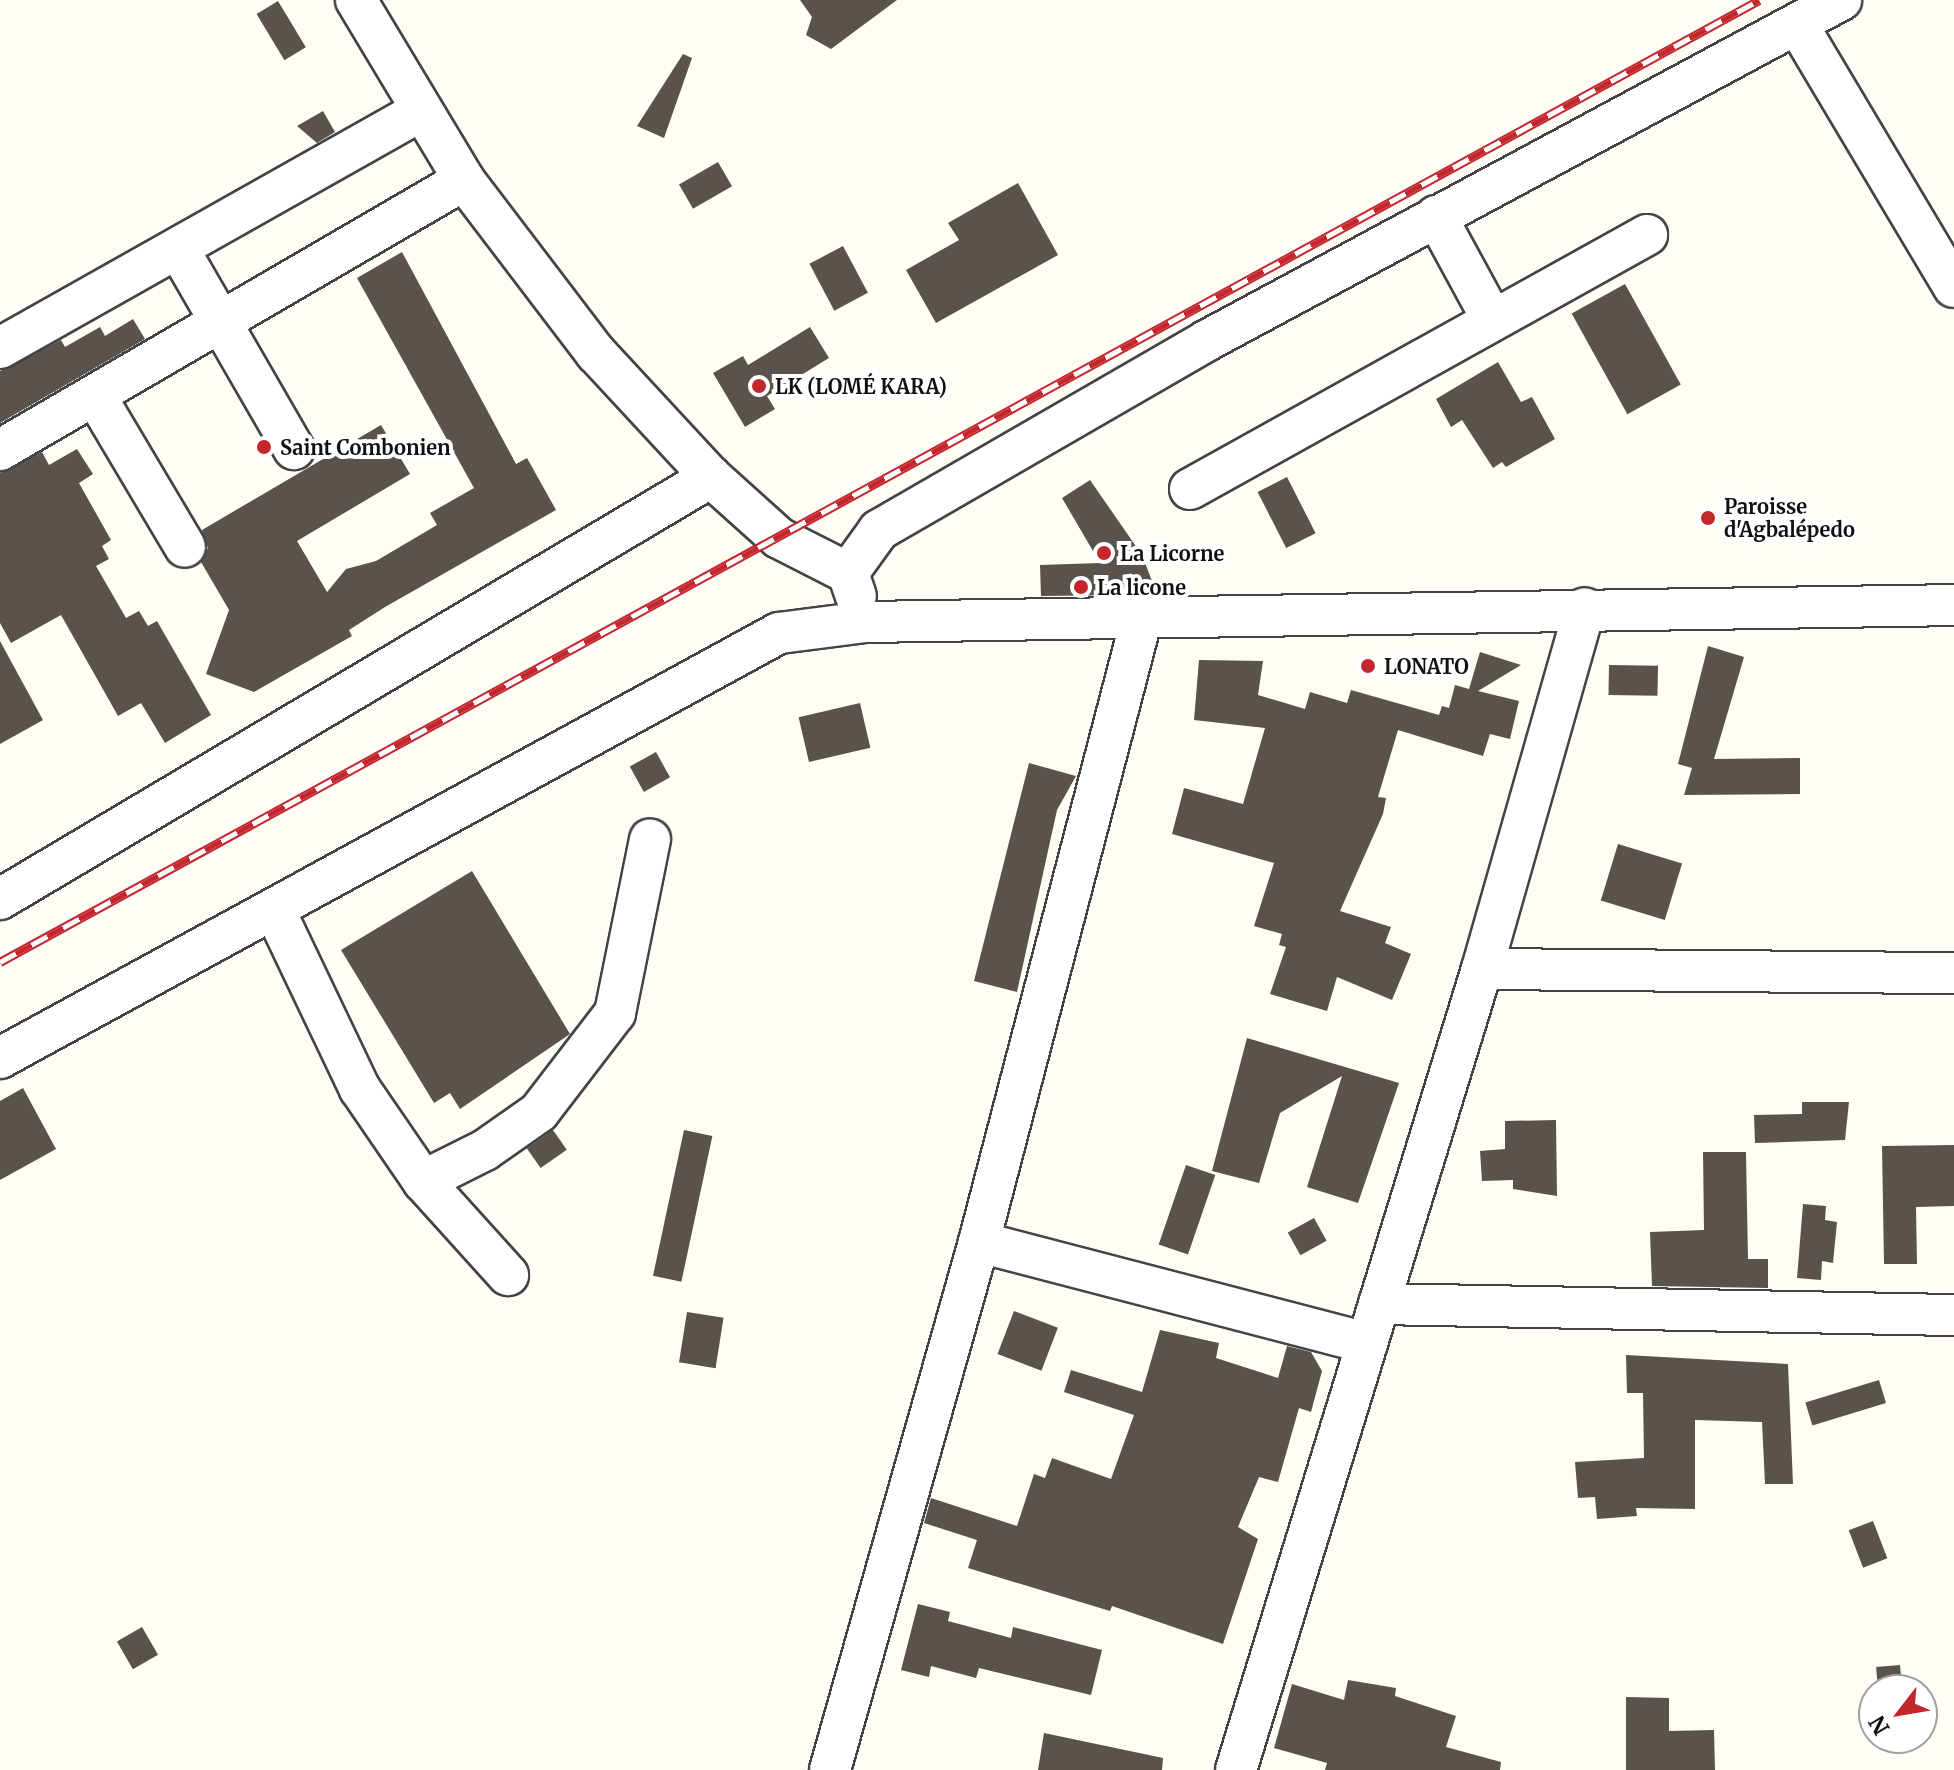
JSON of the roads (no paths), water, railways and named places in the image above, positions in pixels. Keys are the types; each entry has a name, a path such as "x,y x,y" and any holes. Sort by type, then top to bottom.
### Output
{"street":[{"path":"356,0 464,180 596,353 711,477 779,538 848,573 865,622"},
{"path":"848,573 879,530 1436,216 1841,0"},
{"path":"1797,24 1954,287"},
{"path":"0,348 179,250 422,110"},
{"path":"0,450 96,397 464,180"},
{"path":"1436,216 1492,319"},
{"path":"1190,489 1647,235"},
{"path":"179,250 294,449"},
{"path":"96,397 185,547"},
{"path":"0,899 711,477"},
{"path":"0,1058 779,633 865,622 1585,608 1954,605"},
{"path":"1236,1770 1482,969 1585,608"},
{"path":"830,1770 979,1242 1142,617"},
{"path":"423,1181 485,1150 539,1112 615,1013 650,839"},
{"path":"274,909 360,1089 423,1181 508,1275"},
{"path":"1482,969 1954,973"},
{"path":"979,1242 1367,1343"},
{"path":"1379,1304 1954,1315"}],"railway":[{"path":"0,962 1759,0"}],"place":[{"name":"LK (LOMÉ KARA)","path":"759,386"},
{"name":"Saint Combonien","path":"264,447"},
{"name":"Paroisse d'Agbalépedo","path":"1708,518"},
{"name":"La Licorne","path":"1104,553"},
{"name":"La licone","path":"1081,587"},
{"name":"LONATO","path":"1368,666"}]}
